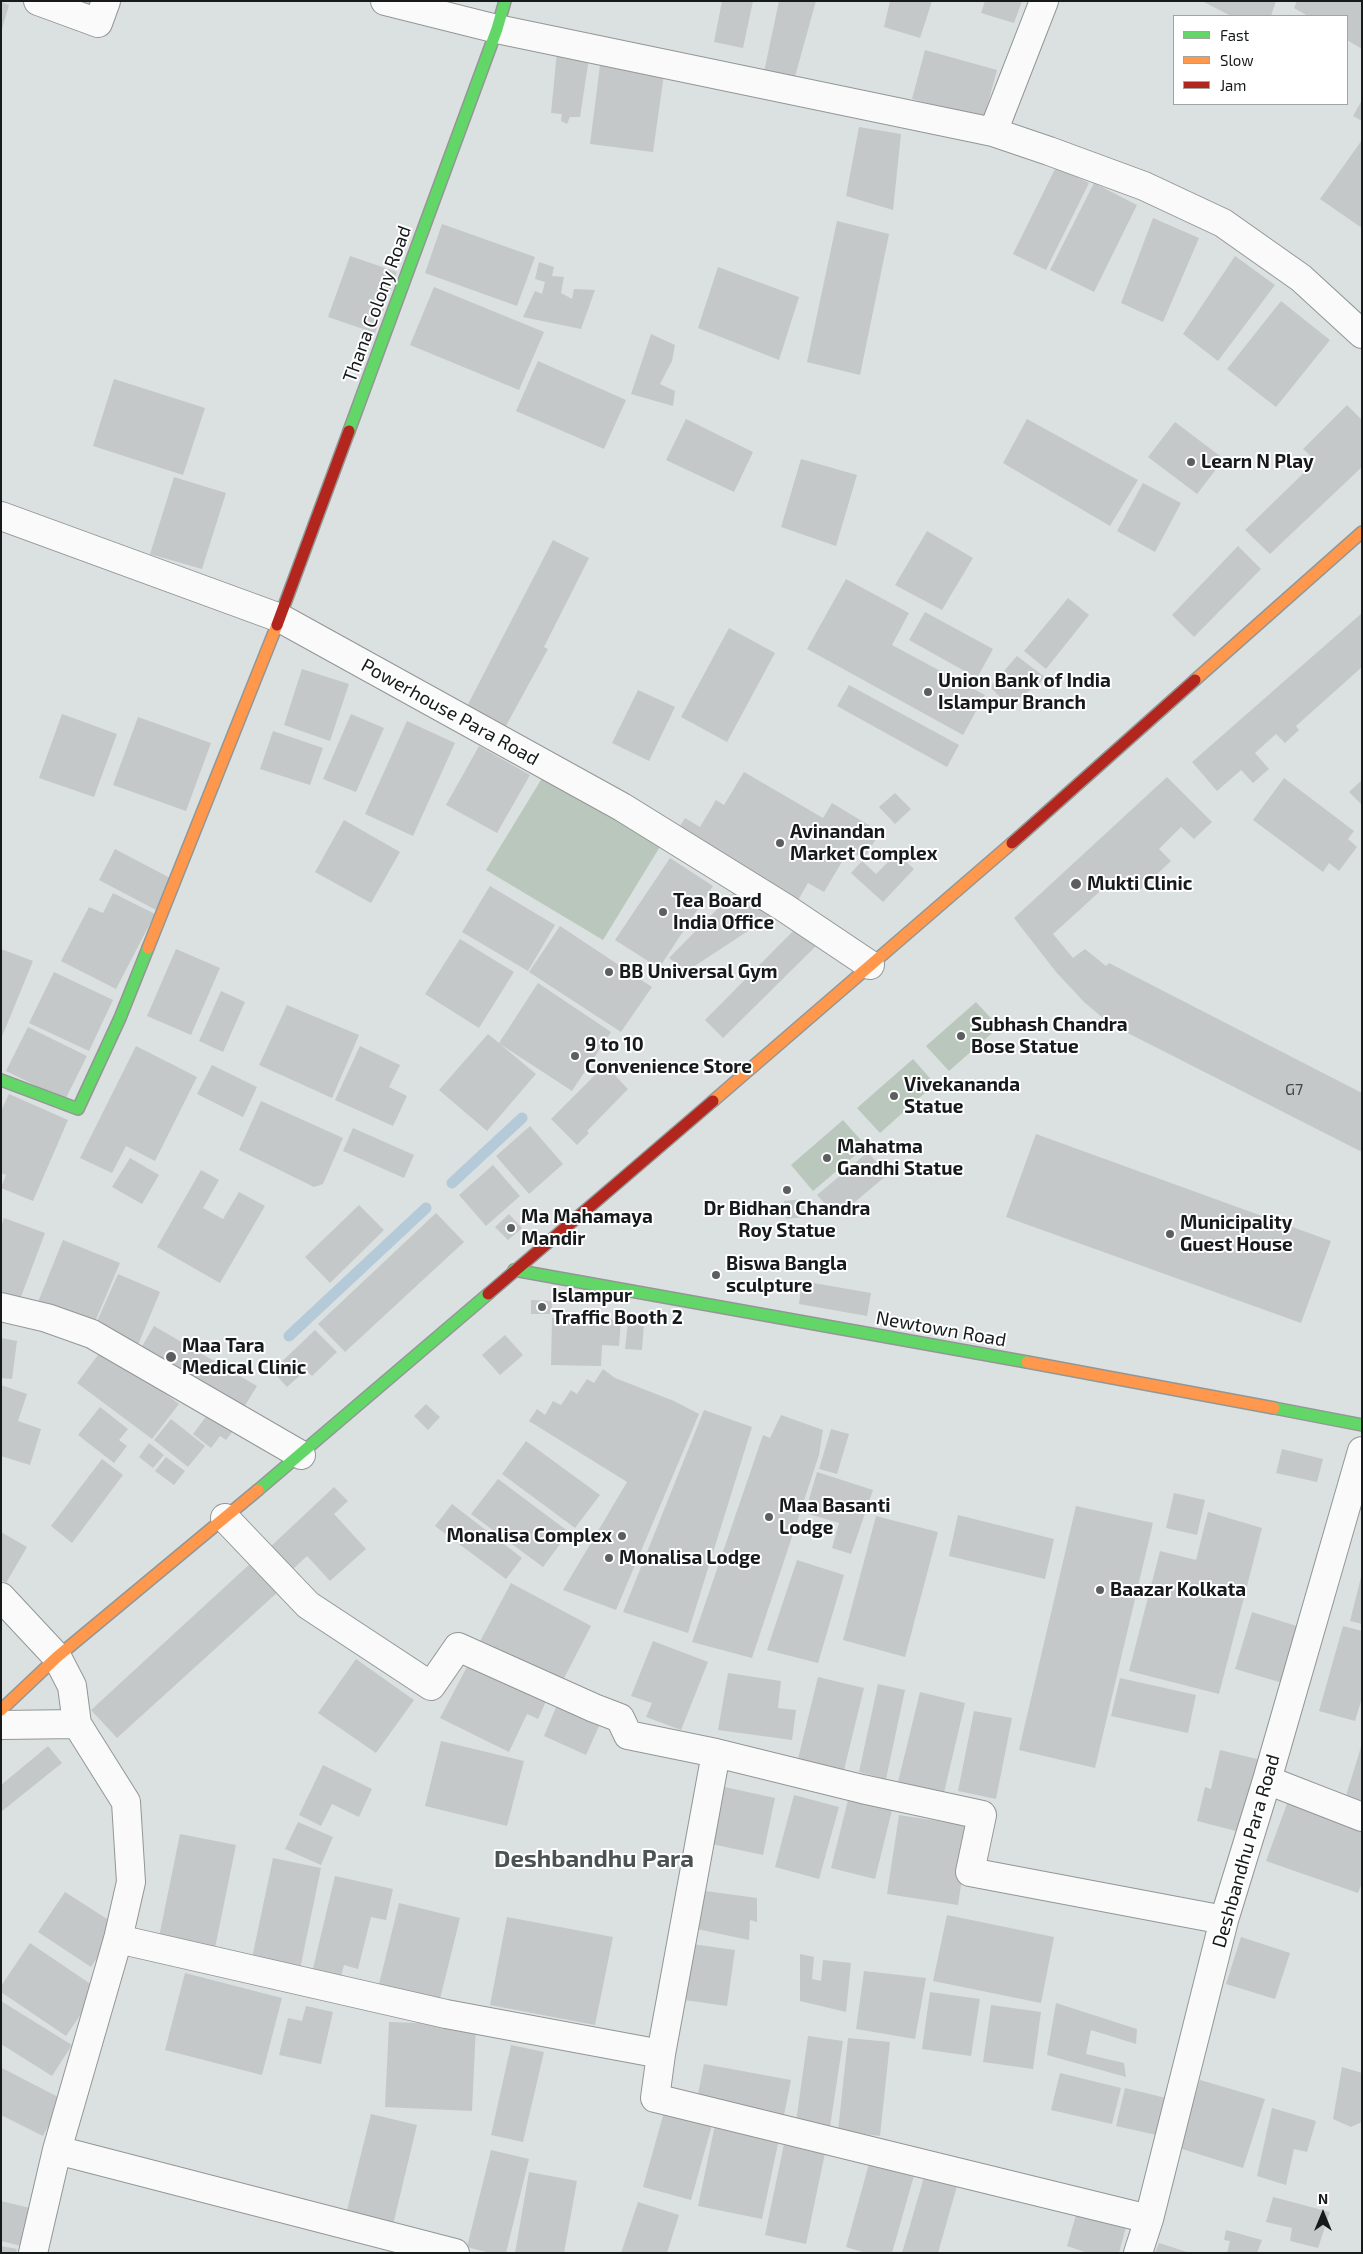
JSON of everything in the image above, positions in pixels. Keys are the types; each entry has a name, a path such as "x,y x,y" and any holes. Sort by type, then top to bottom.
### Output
{"street":[{"path":"38,1 98,23 106,1"},
{"path":"385,1 497,29 994,132 1144,186 1222,223 1301,278 1362,334"},
{"name":"Thana Colony Road","path":"1,1080 78,1109 120,1018 280,618 497,29 505,1"},
{"path":"994,132 1044,1"},
{"name":"Powerhouse Para Road","path":"1,516 280,618 622,807 785,908 870,965"},
{"path":"1,1710 57,1657 301,1455 960,888 1362,532"},
{"name":"Newtown Road","path":"514,1270 1191,1392 1362,1425"},
{"path":"1,1307 48,1318 92,1334 301,1455"},
{"name":"Deshbandhu Para Road","path":"1138,2253 1149,2219 1224,1920 1267,1780 1362,1451"},
{"path":"225,1518 308,1605 431,1686 458,1647 620,1718 628,1735 716,1753 862,1789 982,1815 970,1872 1224,1920"},
{"path":"1,1597 57,1657 72,1686 77,1724 126,1802 131,1882 118,1939 57,2150 33,2253"},
{"path":"1,1725 77,1724"},
{"path":"716,1753 661,2054 655,2098 1149,2219"},
{"path":"1267,1780 1362,1817"},
{"path":"118,1939 446,2014 661,2054"},
{"path":"57,2150 455,2253"}],"shaded area":[{"path":"544,775 661,845 603,940 486,870"},
{"path":"976,1002 999,1027 949,1071 926,1046"},
{"path":"913,1059 935,1084 880,1133 857,1108"},
{"path":"843,1120 866,1146 813,1191 791,1165"}],"building":[{"path":"67,1 93,1 90,9"},
{"path":"722,1 753,1 743,48 714,42"},
{"path":"779,1 816,1 794,80 764,72"},
{"path":"890,1 932,1 920,38 884,27"},
{"path":"985,1 1022,1 1014,23 981,13"},
{"path":"1202,1 1276,1 1271,15 1229,15"},
{"path":"1297,1 1362,1 1362,49 1348,41 1348,15 1306,15 1294,8"},
{"path":"1,2 9,5 2,29 1,29"},
{"path":"925,50 997,70 984,118 912,99"},
{"path":"557,52 589,58 580,117 570,117 567,124 561,121 562,114 551,113"},
{"path":"600,65 664,74 653,152 590,144"},
{"path":"1362,100 1362,121 1353,116"},
{"path":"859,127 901,134 893,210 846,196"},
{"path":"1362,140 1362,228 1320,199"},
{"path":"1056,167 1089,183 1046,270 1013,254"},
{"path":"1094,183 1137,205 1094,292 1050,270"},
{"path":"1153,218 1199,238 1163,322 1121,303"},
{"path":"837,221 889,234 860,375 807,362"},
{"path":"442,224 535,257 517,306 425,273"},
{"path":"350,256 397,272 375,333 328,317"},
{"path":"1235,256 1275,285 1218,361 1183,334"},
{"path":"539,262 554,267 552,276 564,277 561,293 572,299 574,289 595,290 581,329 523,317 535,291 542,294 545,282 535,279"},
{"path":"718,267 799,297 779,360 698,328"},
{"path":"434,287 544,332 519,390 410,345"},
{"path":"1281,301 1330,340 1276,407 1227,369"},
{"path":"651,334 675,345 672,361 660,384 675,391 673,406 631,394"},
{"path":"538,361 626,400 604,449 516,411"},
{"path":"114,379 205,408 183,475 93,446"},
{"path":"1347,405 1362,420 1362,467 1270,554 1245,530 1316,461 1303,449"},
{"path":"686,419 753,452 734,492 666,460"},
{"path":"1027,419 1138,480 1110,526 1003,463"},
{"path":"1175,422 1224,459 1197,494 1148,457"},
{"path":"801,459 857,475 836,546 781,527"},
{"path":"174,477 226,493 202,569 150,554"},
{"path":"1143,483 1181,503 1155,552 1117,531"},
{"path":"927,531 973,558 942,610 895,585"},
{"path":"553,540 589,558 544,647 548,649 502,733 464,712"},
{"path":"1238,546 1261,569 1194,637 1172,615"},
{"path":"846,579 909,613 892,645 985,695 963,735 807,649"},
{"path":"1068,598 1089,615 1046,669 1024,651"},
{"path":"925,612 993,649 977,678 909,640"},
{"path":"1362,613 1362,667 1296,726 1299,730 1285,743 1276,734 1255,753 1269,769 1253,783 1241,770 1217,791 1192,762"},
{"path":"729,628 775,653 727,742 681,717"},
{"path":"1017,656 1046,678 1009,706 990,687"},
{"path":"302,669 349,684 330,741 284,725"},
{"path":"849,685 959,745 947,767 837,706"},
{"path":"638,690 675,707 649,761 612,743"},
{"path":"62,714 117,734 94,797 39,778"},
{"path":"351,714 384,728 356,792 323,779"},
{"path":"138,717 211,743 186,811 113,785"},
{"path":"407,721 455,743 413,836 365,814"},
{"path":"273,731 323,748 310,785 260,769"},
{"path":"479,746 530,775 497,833 446,805"},
{"name":"Avinandan Market Complex","path":"744,772 823,818 832,803 880,832 864,859 849,850 824,892 808,883 794,907 674,836 685,818 700,827 716,800 724,805"},
{"path":"1167,777 1212,822 1194,839 1181,827 1159,849 1171,861 1138,892 1119,874 1053,934 1073,958 1085,949 1106,966 1109,963 1362,1093 1362,1152 1110,1024 1084,1002 1056,972 1014,918"},
{"path":"1284,778 1354,831 1348,839 1357,847 1339,871 1329,863 1323,872 1253,820"},
{"path":"1362,780 1362,805 1349,792"},
{"path":"895,793 911,809 895,824 879,807"},
{"path":"344,820 400,852 371,903 315,872"},
{"path":"115,849 172,879 156,910 99,880"},
{"path":"897,853 914,869 883,902 851,873 862,861 876,874"},
{"path":"670,858 713,886 659,968 615,940"},
{"path":"490,886 555,925 528,971 462,932"},
{"path":"736,890 774,914 687,971 669,958"},
{"path":"113,893 155,914 116,989 61,961 89,907 103,913"},
{"path":"560,926 652,987 621,1032 529,972"},
{"path":"797,927 816,946 723,1038 705,1020"},
{"path":"460,939 514,972 479,1028 425,994"},
{"path":"1,949 33,961 1,1039"},
{"path":"176,949 220,968 191,1035 147,1016"},
{"path":"54,972 113,1000 89,1051 29,1023"},
{"path":"538,983 611,1032 572,1091 500,1044 536,1074 487,1131 439,1090 488,1034 499,1043"},
{"path":"221,991 245,1002 223,1052 199,1041"},
{"path":"287,1005 359,1035 332,1098 259,1065"},
{"path":"28,1027 87,1056 65,1100 6,1071"},
{"path":"136,1046 197,1077 155,1161 126,1146 112,1173 80,1158"},
{"path":"360,1046 400,1065 389,1087 407,1096 393,1126 335,1100"},
{"path":"212,1065 257,1087 243,1117 197,1094"},
{"path":"605,1065 628,1089 587,1131 589,1133 577,1145 551,1119"},
{"path":"9,1094 68,1120 33,1201 1,1188 6,1175 1,1173 1,1111"},
{"path":"261,1101 343,1138 323,1184 314,1187 239,1150"},
{"path":"530,1126 563,1164 529,1194 496,1156"},
{"path":"353,1128 414,1155 404,1178 343,1151"},
{"path":"1036,1134 1331,1241 1301,1323 1006,1217"},
{"path":"868,1152 887,1175 837,1217 817,1195"},
{"path":"130,1158 159,1175 142,1204 112,1187"},
{"path":"493,1165 520,1196 486,1226 459,1195"},
{"path":"201,1170 219,1180 203,1208 223,1219 239,1192 265,1206 220,1283 157,1247"},
{"path":"803,1199 805,1217 786,1219 784,1201"},
{"path":"359,1205 384,1230 330,1283 305,1257"},
{"path":"436,1213 464,1242 345,1352 318,1324"},
{"path":"509,1214 522,1228 508,1240 495,1227"},
{"path":"4,1218 45,1233 19,1302 1,1295 1,1227"},
{"path":"63,1240 120,1263 94,1324 38,1302"},
{"path":"118,1274 160,1292 138,1345 95,1326"},
{"path":"802,1281 871,1293 867,1316 799,1304"},
{"name":"Islampur Traffic Booth 2","path":"531,1300 552,1301 552,1314 531,1314"},
{"path":"552,1318 621,1320 619,1346 602,1345 601,1366 551,1365"},
{"path":"628,1322 644,1323 642,1350 625,1349"},
{"path":"154,1326 257,1386 241,1412 138,1353"},
{"path":"315,1330 337,1352 312,1376 306,1370 287,1387 272,1371"},
{"path":"505,1335 523,1355 500,1375 482,1355"},
{"path":"1,1338 17,1341 12,1379 1,1378"},
{"path":"104,1347 179,1404 152,1439 77,1383"},
{"path":"603,1369 615,1378 674,1401 699,1414 616,1610 563,1590 627,1482 529,1421 537,1409 545,1415 553,1401 561,1405 571,1390 577,1394 587,1379 594,1383"},
{"path":"1,1385 27,1394 18,1421 41,1429 30,1465 1,1456"},
{"path":"426,1404 440,1417 428,1430 414,1416"},
{"path":"100,1407 128,1429 119,1440 127,1446 114,1463 78,1435"},
{"path":"211,1410 236,1427 226,1440 220,1436 211,1448 193,1434"},
{"path":"704,1410 752,1427 688,1633 623,1612"},
{"path":"781,1415 823,1430 819,1455 752,1658 692,1642 763,1435 770,1438"},
{"path":"171,1419 205,1446 188,1467 154,1440"},
{"path":"831,1429 849,1434 837,1474 819,1469"},
{"path":"526,1441 600,1495 575,1528 502,1474"},
{"path":"149,1443 164,1455 153,1468 139,1457"},
{"path":"1282,1449 1323,1459 1317,1482 1276,1473"},
{"path":"166,1457 185,1471 174,1485 155,1471"},
{"path":"102,1459 123,1475 72,1543 51,1526"},
{"path":"817,1472 873,1490 851,1554 832,1548 839,1523 805,1513"},
{"path":"498,1479 569,1532 543,1567 471,1514"},
{"path":"334,1487 348,1501 334,1514 366,1549 330,1581 307,1556 290,1572 268,1549"},
{"path":"1174,1493 1205,1500 1197,1535 1166,1528"},
{"path":"452,1504 522,1558 506,1579 435,1526"},
{"path":"1076,1506 1153,1523 1095,1768 1019,1750"},
{"path":"1208,1512 1262,1528 1219,1694 1129,1671 1160,1551 1196,1560"},
{"path":"958,1515 1054,1539 1045,1579 949,1556"},
{"path":"876,1516 938,1532 905,1657 843,1640"},
{"path":"1,1532 27,1547 6,1583 1,1580"},
{"path":"797,1560 844,1575 818,1663 767,1650"},
{"path":"252,1562 279,1591 117,1738 91,1710"},
{"path":"1362,1578 1362,1624 1350,1621"},
{"path":"511,1583 591,1626 559,1688 476,1649"},
{"path":"1252,1612 1303,1628 1286,1684 1235,1669"},
{"path":"1343,1626 1362,1631 1362,1698 1355,1721 1319,1711"},
{"path":"653,1641 708,1662 681,1730 646,1717 652,1703 631,1696"},
{"path":"356,1659 414,1700 376,1753 318,1713"},
{"path":"470,1661 548,1697 538,1719 527,1714 509,1752 440,1718"},
{"path":"728,1673 781,1681 778,1708 796,1710 792,1740 718,1730"},
{"path":"818,1677 864,1688 843,1774 797,1763"},
{"path":"1120,1678 1196,1695 1188,1733 1111,1716"},
{"path":"878,1684 905,1690 886,1779 859,1772"},
{"path":"920,1692 965,1703 944,1793 898,1782"},
{"path":"557,1705 600,1724 586,1755 544,1736"},
{"path":"974,1711 1012,1718 996,1799 958,1791"},
{"path":"441,1741 524,1761 507,1826 425,1806"},
{"path":"48,1746 62,1763 1,1812 1,1785"},
{"path":"1362,1747 1362,1808 1344,1802"},
{"path":"1220,1750 1265,1761 1240,1832 1197,1821 1205,1787 1211,1789"},
{"path":"323,1765 372,1789 359,1817 332,1804 321,1826 299,1815"},
{"path":"720,1786 775,1798 763,1855 707,1843"},
{"path":"794,1795 839,1807 819,1879 775,1867"},
{"path":"848,1800 892,1810 875,1879 831,1868"},
{"path":"1288,1801 1362,1827 1362,1883 1358,1893 1266,1861"},
{"path":"899,1815 970,1826 958,1905 887,1894"},
{"path":"298,1822 333,1837 321,1865 285,1849"},
{"path":"180,1834 236,1845 215,1948 159,1937"},
{"path":"273,1858 321,1868 300,1969 252,1958"},
{"path":"335,1876 393,1889 386,1920 371,1917 358,1969 344,1965 339,1984 311,1977"},
{"path":"698,1890 757,1898 757,1922 750,1920 749,1940 692,1928"},
{"path":"65,1892 118,1926 91,1967 38,1932"},
{"path":"399,1903 460,1918 440,1999 379,1984"},
{"path":"947,1915 1054,1937 1041,2003 933,1981"},
{"path":"507,1917 613,1937 595,2025 490,2005"},
{"path":"1241,1937 1290,1953 1275,1999 1226,1984"},
{"path":"30,1943 98,1989 66,2036 1,1992 1,1986"},
{"path":"685,1943 735,1950 727,2006 677,1999"},
{"path":"800,1954 814,1957 812,1979 821,1981 823,1960 851,1963 846,2012 800,2001"},
{"path":"864,1971 926,1978 915,2039 856,2029"},
{"path":"185,1973 282,1998 262,2075 165,2050"},
{"path":"930,1992 980,1999 971,2056 922,2049"},
{"path":"1,2001 72,2045 52,2076 1,2044"},
{"path":"1056,2003 1137,2029 1136,2044 1091,2030 1086,2054 1124,2063 1126,2077 1047,2055"},
{"path":"991,2005 1041,2012 1033,2069 983,2062"},
{"path":"306,2006 333,2012 321,2064 279,2055 288,2018 302,2021"},
{"path":"389,2022 476,2025 472,2111 385,2107"},
{"path":"808,2036 843,2041 830,2127 796,2122"},
{"path":"848,2038 890,2042 880,2136 838,2131"},
{"path":"511,2045 544,2052 523,2142 491,2135"},
{"path":"704,2064 791,2080 784,2115 697,2099"},
{"path":"1342,2067 1362,2073 1362,2122 1351,2127 1333,2119"},
{"path":"2,2068 62,2099 43,2136 1,2115"},
{"path":"1060,2073 1121,2088 1112,2124 1051,2110"},
{"path":"1200,2080 1265,2099 1243,2168 1179,2148"},
{"path":"1125,2088 1170,2099 1161,2136 1116,2126"},
{"path":"1272,2108 1316,2121 1307,2152 1294,2149 1286,2185 1257,2176"},
{"path":"664,2112 712,2125 691,2200 643,2187"},
{"path":"371,2114 417,2125 392,2229 345,2218"},
{"path":"715,2125 779,2139 762,2219 698,2206"},
{"path":"784,2144 825,2153 806,2244 765,2235"},
{"path":"491,2150 529,2159 506,2253 490,2253 467,2247"},
{"path":"870,2160 915,2172 892,2253 866,2253 846,2247"},
{"path":"529,2172 577,2181 564,2253 515,2253"},
{"path":"924,2177 957,2186 938,2253 902,2253"},
{"path":"1273,2197 1330,2212 1318,2248 1290,2241 1292,2228 1266,2222"},
{"path":"1,2201 30,2208 21,2246 1,2241"},
{"path":"638,2202 679,2215 667,2253 621,2253"},
{"path":"1078,2208 1127,2223 1119,2253 1088,2253 1067,2246"},
{"path":"1226,2230 1262,2240 1257,2253 1227,2253 1230,2241 1224,2240"},
{"path":"1159,2243 1187,2252 1187,2253 1155,2253"},
{"path":"1,2246 17,2249 16,2253 1,2253"}],"waterway":[{"path":"452,1183 522,1118"},
{"path":"289,1336 426,1208"}],"traffic: fast":[{"path":"349,431 497,29 505,1"},
{"path":"1,1080 78,1109 120,1018 148,948"},
{"path":"514,1270 1027,1362"},
{"path":"258,1490 488,1294"},
{"path":"1274,1408 1362,1425"}],"traffic: slow":[{"path":"1195,680 1362,532"},
{"path":"148,948 277,625"},
{"path":"713,1101 1012,843"},
{"path":"1027,1362 1274,1408"},
{"path":"1,1710 57,1657 258,1490"}],"traffic: jam":[{"path":"277,625 349,431"},
{"path":"1012,843 1195,680"},
{"path":"488,1294 713,1101"}],"place":[{"name":"Learn N Play","path":"1191,462"},
{"name":"Union Bank of India Islampur Branch","path":"928,692"},
{"name":"Avinandan Market Complex","path":"780,843"},
{"name":"Mukti Clinic","path":"1076,884"},
{"name":"Tea Board India Office","path":"663,912"},
{"name":"BB Universal Gym","path":"609,972"},
{"name":"Subhash Chandra Bose Statue","path":"961,1036"},
{"name":"9 to 10 Convenience Store","path":"575,1056"},
{"name":"Vivekananda Statue","path":"894,1096"},
{"name":"Mahatma Gandhi Statue","path":"827,1158"},
{"name":"Dr Bidhan Chandra Roy Statue","path":"787,1190"},
{"name":"Ma Mahamaya Mandir","path":"511,1228"},
{"name":"Municipality Guest House","path":"1170,1234"},
{"name":"Biswa Bangla sculpture","path":"716,1275"},
{"name":"Islampur Traffic Booth 2","path":"542,1307"},
{"name":"Maa Tara Medical Clinic","path":"171,1357"},
{"name":"Maa Basanti Lodge","path":"769,1517"},
{"name":"Monalisa Complex","path":"622,1536"},
{"name":"Monalisa Lodge","path":"609,1558"},
{"name":"Baazar Kolkata","path":"1100,1590"}],"district":[{"name":"Deshbandhu Para","path":"594,1859"}]}
